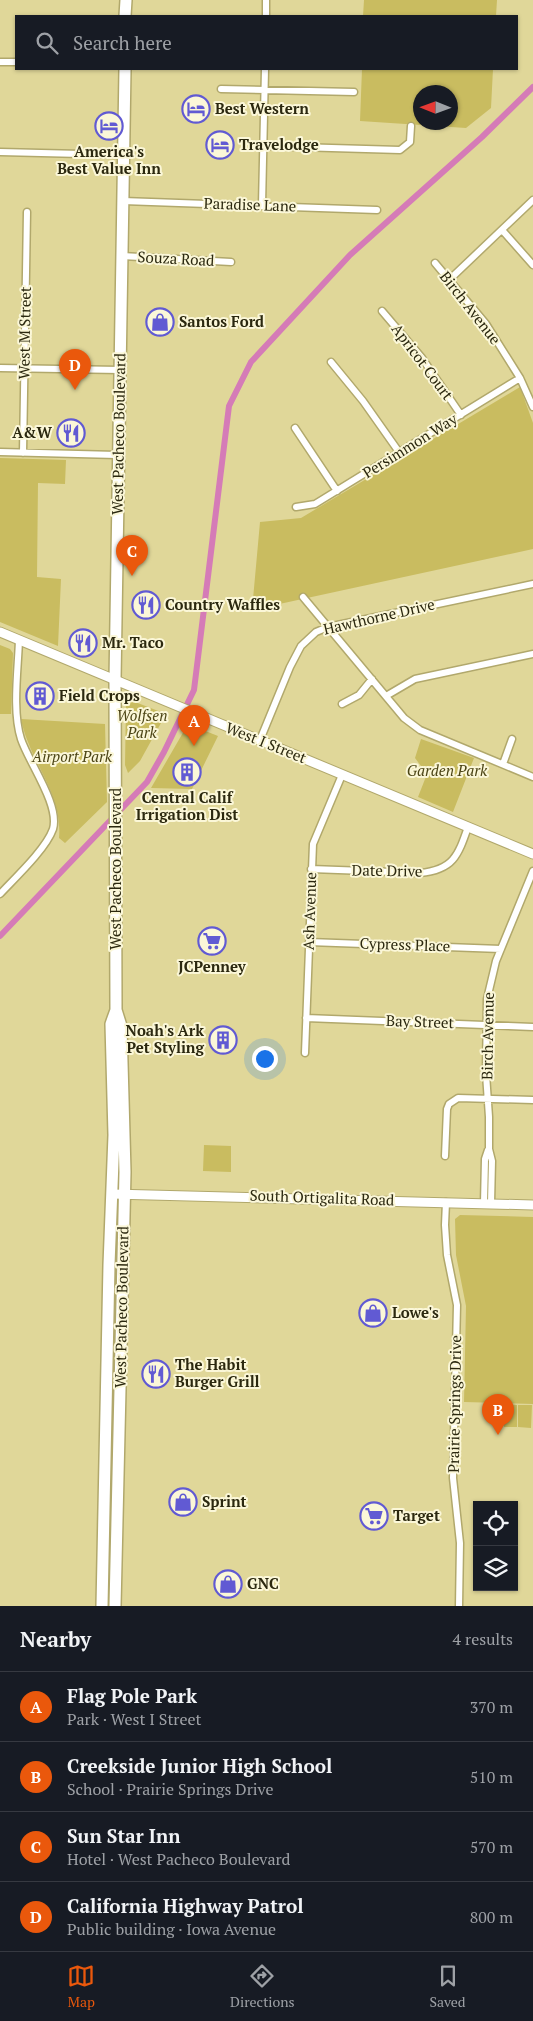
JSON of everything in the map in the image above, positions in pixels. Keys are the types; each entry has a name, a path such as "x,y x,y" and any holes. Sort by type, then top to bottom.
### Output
{"highway":[{"path":"126,0 126,15"},
{"name":"West Pacheco Boulevard","path":"115,1606 126,1144 121,1026 116,1010 115,680 125,70"},
{"name":"West Pacheco Boulevard","path":"102,1606 108,1298 114,1120 111,1024 116,1010"},
{"path":"108,1298 114,1302 115,1366 120,1412"}],"street":[{"path":"266,0 266,15"},
{"path":"0,62 15,62"},
{"path":"262,205 265,70"},
{"path":"221,89 354,92"},
{"path":"263,146 400,150 410,142 411,126"},
{"path":"0,152 124,155"},
{"path":"449,280 533,200"},
{"name":"Paradise Lane","path":"123,201 377,210"},
{"name":"West M Street","path":"23,453 27,212"},
{"path":"502,230 533,265"},
{"name":"Souza Road","path":"122,256 231,262"},
{"name":"Birch Avenue","path":"435,263 486,324 520,378 533,406"},
{"name":"Apricot Court","path":"382,311 422,358 461,415"},
{"path":"332,362 363,401 399,452"},
{"path":"0,368 120,370"},
{"name":"Persimmon Way","path":"296,507 315,504 520,378"},
{"path":"295,428 337,491"},
{"path":"0,452 118,455"},
{"name":"Hawthorne Drive","path":"260,740 301,646 316,632 328,627 533,584"},
{"path":"303,597 404,718 420,730 533,777"},
{"name":"West I Street","path":"0,632 533,854"},
{"path":"0,894 44,845 54,827 49,801 22,742 17,725 19,640"},
{"path":"386,696 415,679 533,654"},
{"path":"342,704 359,695 372,679"},
{"path":"503,764 512,739"},
{"name":"Ash Avenue","path":"305,1052 313,844 342,775"},
{"name":"Date Drive","path":"311,870 420,873 436,871 450,862 460,848 468,827"},
{"name":"Birch Avenue","path":"487,1203 492,1161 489,1149 486,1074 490,981 500,949 533,871"},
{"name":"Cypress Place","path":"309,942 500,949"},
{"name":"Bay Street","path":"306,1018 533,1027"},
{"path":"445,1156 446,1109 451,1102 458,1098 533,1100"},
{"name":"South Ortigalita Road","path":"112,1194 533,1205"},
{"name":"Prairie Springs Drive","path":"446,1202 447,1255 457,1305 453,1478 460,1543 459,1606"}],"green space":[{"path":"364,0 497,0 496,15 363,15"},
{"path":"362,70 493,70 491,108 466,128 458,127 458,85 413,85 413,124 360,121"},
{"path":"520,387 533,423 533,549 252,610 260,522 301,518"},
{"path":"0,458 66,460 65,484 38,483 37,577 61,579 58,646 0,622"},
{"path":"0,645 10,649 13,653 11,714 0,714"},
{"name":"Wolfsen Park","path":"130,700 166,714 140,761 128,773 125,765 126,703"},
{"name":"Airport Park","path":"21,719 105,724 107,802 65,843 59,838 56,806 31,749"},
{"path":"188,724 218,736 192,789 151,788"},
{"name":"Garden Park","path":"421,739 474,758 453,812 418,797 427,774 415,758"},
{"path":"204,1145 231,1146 231,1172 203,1171"},
{"path":"460,1215 533,1217 533,1404 464,1402 466,1306 456,1255 455,1219"},
{"path":"504,1404 517,1405 517,1427 504,1427"},
{"path":"518,1405 532,1405 531,1428 518,1427"}],"waterway":[{"path":"0,936 147,782 194,690 229,406 251,362 350,255 482,137 533,87"}],"place":[{"name":"Best Western","path":"196,109"},
{"name":"America's Best Value Inn","path":"109,126"},
{"name":"Travelodge","path":"220,145"},
{"name":"Santos Ford","path":"160,322"},
{"name":"California Highway Patrol","path":"75,390"},
{"name":"A&W","path":"71,433"},
{"name":"Sun Star Inn","path":"132,576"},
{"name":"Country Waffles","path":"146,605"},
{"name":"Mr. Taco","path":"83,643"},
{"name":"Field Crops","path":"40,696"},
{"name":"Flag Pole Park","path":"194,746"},
{"name":"Central Calif Irrigation Dist","path":"187,772"},
{"name":"JCPenney","path":"212,941"},
{"name":"Noah's Ark Pet Styling","path":"223,1040"},
{"name":"Lowe's","path":"373,1313"},
{"name":"The Habit Burger Grill","path":"156,1374"},
{"name":"Creekside Junior High School","path":"498,1435"},
{"name":"Sprint","path":"183,1502"},
{"name":"Target","path":"374,1516"},
{"name":"GNC","path":"228,1584"}]}
